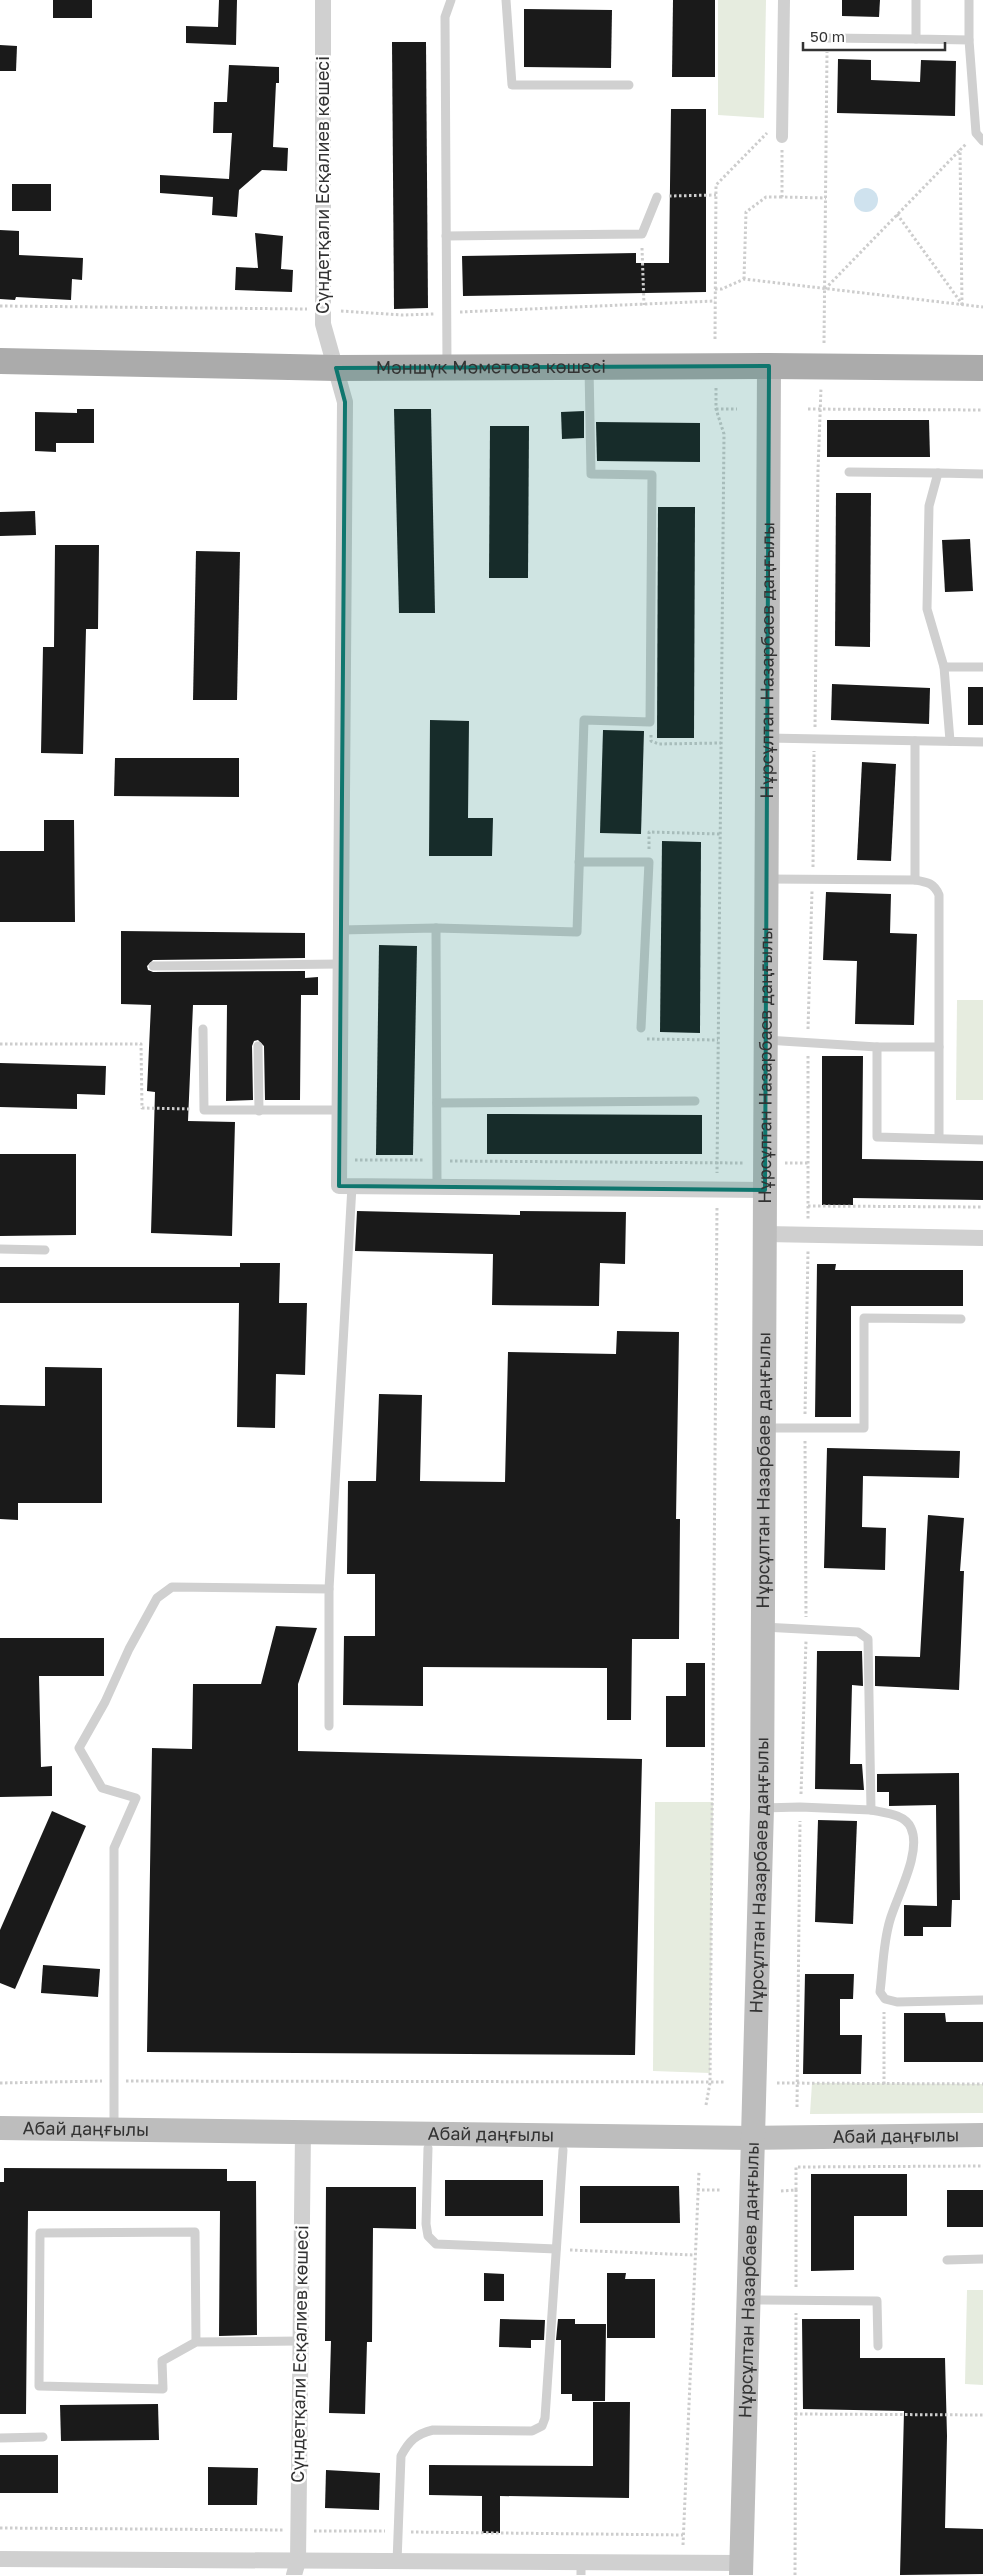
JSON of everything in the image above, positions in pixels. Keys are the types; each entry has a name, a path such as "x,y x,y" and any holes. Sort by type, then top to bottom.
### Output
{"main road":[{"name":"Мәншүк Мәметова көшесі","path":"0,361 336,368 769,366 983,368"},
{"name":"Нұрсұлтан Назарбаев даңғылы","path":"741,2569 762,1808 769,366"},
{"name":"Абай даңғылы","path":"0,2128 752,2138 983,2135"}],"street":[{"name":"Сүндетқали Есқалиев көшесі","path":"323,0 322,324 345,402 339,1186 352,1186"},
{"path":"782,137 784,0"},
{"path":"352,1186 765,1190"},
{"path":"765,1234 983,1238"},
{"name":"Сүндетқали Есқалиев көшесі","path":"296,2568 303,2132"},
{"path":"0,2559 296,2568 397,2562 581,2569 682,2564 741,2569"}],"lane":[{"path":"447,367 445,17 451,0"},
{"path":"506,0 512,85 629,85"},
{"path":"916,0 916,39"},
{"path":"969,0 969,40 976,133 983,141"},
{"path":"827,38 969,40"},
{"path":"446,236 642,234 657,197"},
{"path":"340,930 436,928 577,932 584,720 650,722 652,475 591,474 589,367"},
{"path":"849,472 983,474"},
{"path":"938,473 929,506 927,609 944,667 950,741"},
{"path":"944,667 983,667"},
{"path":"767,738 983,742"},
{"path":"914,741 915,880"},
{"path":"579,862 649,862 641,1028"},
{"path":"766,879 915,880 929,883 936,888 939,895 939,1138"},
{"path":"436,928 436,1186"},
{"path":"153,966 340,964"},
{"path":"203,1029 204,1110 339,1110"},
{"path":"766,1040 877,1047 939,1048"},
{"path":"258,1046 259,1111"},
{"path":"877,1047 877,1136 983,1140"},
{"path":"437,1103 694,1101"},
{"path":"329,1726 328,1589 352,1186"},
{"path":"0,1249 45,1250"},
{"path":"764,1428 864,1428 864,1318 962,1319"},
{"path":"114,2129 114,1848 136,1798 102,1788 78,1748 105,1702 129,1649 157,1598 172,1587 328,1589"},
{"path":"763,1627 858,1632 868,1639 871,1810"},
{"path":"762,1808 800,1807 871,1810 905,1819 912,1829 913,1853 906,1881 890,1920 880,1992 884,1999 897,2002 983,2000"},
{"path":"428,2148 426,2224 428,2236 436,2244 556,2249"},
{"path":"397,2562 401,2456 408,2443 419,2433 433,2430 532,2431 542,2426 563,2150"},
{"path":"196,2342 195,2232 40,2233 39,2386 163,2389 162,2361 196,2342 299,2341"},
{"path":"947,2260 983,2259"},
{"path":"748,2300 876,2301 878,2346"},
{"path":"0,2438 43,2437"}],"path":[{"path":"824,343 827,38"},
{"path":"716,339 716,185 783,116"},
{"path":"824,289 976,133"},
{"path":"782,137 782,197"},
{"path":"960,150 962,304"},
{"path":"657,197 716,196"},
{"path":"744,279 746,212 766,197 826,198"},
{"path":"897,214 962,304"},
{"path":"642,234 644,304"},
{"path":"715,289 722,289 744,279 983,307"},
{"path":"0,306 322,310 402,315 715,301"},
{"path":"797,2107 800,1807 806,1628 805,1428 808,1236 808,1042 822,385"},
{"path":"706,2105 710,2082 724,434 716,408 716,388"},
{"path":"716,408 737,408"},
{"path":"808,409 983,410"},
{"path":"650,722 651,741 660,744 721,743"},
{"path":"649,862 649,832 720,834"},
{"path":"641,1028 648,1040 718,1040"},
{"path":"0,1044 141,1044 142,1108 204,1110"},
{"path":"339,1160 808,1163"},
{"path":"808,1206 983,1207"},
{"path":"884,1999 884,2084"},
{"path":"0,2082 724,2082"},
{"path":"777,2083 983,2084"},
{"path":"795,2575 796,2167 983,2166"},
{"path":"682,2564 699,2171"},
{"path":"697,2190 720,2190"},
{"path":"781,2190 796,2190"},
{"path":"556,2249 694,2255"},
{"path":"795,2414 983,2415"},
{"path":"0,2528 683,2535"}],"highlighted area":[{"path":"769,366 765,1190 339,1186 345,402 336,368"}],"shaded area":[{"path":"718,0 766,0 764,118 718,115"},
{"path":"957,1000 983,1000 983,1100 956,1100"},
{"path":"655,1802 713,1802 710,2073 653,2071"},
{"path":"812,2083 983,2084 983,2113 810,2114"},
{"path":"967,2290 983,2290 983,2385 965,2384"}],"water":[{"path":"866,188 875,191 878,200 875,209 866,212 857,209 854,200 857,191"}],"building":[{"path":"53,0 92,0 92,18 53,18"},
{"path":"219,0 237,0 236,45 186,43 186,26 218,27"},
{"path":"673,0 715,0 715,77 672,77"},
{"path":"842,0 880,0 879,17 842,16"},
{"path":"524,9 612,10 611,68 524,67"},
{"path":"392,42 426,42 428,308 394,309"},
{"path":"0,45 17,46 16,71 0,71"},
{"path":"838,59 871,60 871,80 920,82 921,60 956,61 955,116 837,113"},
{"path":"229,65 279,67 279,83 276,83 273,147 288,148 287,171 262,170 239,190 237,217 212,215 213,197 160,193 160,175 229,179 232,133 213,133 214,102 227,102"},
{"path":"671,109 706,109 706,292 463,296 462,256 636,253 636,263 669,263"},
{"path":"12,184 51,184 51,211 12,211"},
{"path":"0,230 19,231 19,255 83,258 82,280 72,279 71,300 16,297 15,300 0,299"},
{"path":"255,233 283,236 281,269 293,270 292,292 235,290 236,267 258,268"},
{"path":"77,409 94,409 94,443 56,443 56,452 35,451 35,412 77,413"},
{"path":"394,409 431,409 435,613 399,613"},
{"path":"584,411 584,438 562,439 561,412"},
{"path":"827,420 929,420 930,457 827,457"},
{"path":"596,422 700,423 700,462 597,461"},
{"path":"490,426 529,426 528,578 489,578"},
{"path":"836,493 871,493 870,647 835,646"},
{"path":"658,507 695,507 694,738 657,738"},
{"path":"35,511 36,535 0,536 0,512"},
{"path":"970,539 973,591 945,592 942,540"},
{"path":"55,545 99,545 98,629 86,629 83,754 41,753 43,647 54,647"},
{"path":"196,551 240,552 237,700 193,700"},
{"path":"832,684 930,688 929,724 831,720"},
{"path":"968,687 983,687 983,725 968,725"},
{"path":"430,720 469,721 468,818 493,818 492,856 429,856"},
{"path":"603,730 644,731 641,834 600,833"},
{"path":"115,758 239,758 239,797 114,796"},
{"path":"862,762 896,764 891,861 857,860"},
{"path":"44,820 74,820 75,922 0,922 0,851 44,851"},
{"path":"662,841 701,842 700,1033 660,1032"},
{"path":"826,892 891,894 890,933 917,934 914,1025 855,1024 857,961 823,960"},
{"path":"121,931 305,933 305,958 153,960 147,966 148,970 153,972 305,971 305,978 318,977 318,995 301,995 300,1100 265,1100 264,1046 258,1040 254,1041 252,1046 253,1100 226,1101 227,1005 193,1005 188,1121 235,1122 232,1236 151,1233 155,1092 147,1091 151,1005 121,1004"},
{"path":"379,945 417,946 413,1155 376,1155"},
{"path":"822,1056 863,1056 862,1159 983,1161 983,1200 853,1198 853,1205 822,1205"},
{"path":"0,1063 106,1066 105,1095 77,1094 77,1109 0,1107"},
{"path":"487,1114 702,1115 702,1154 487,1154"},
{"path":"0,1154 76,1154 76,1235 0,1236"},
{"path":"357,1211 520,1215 520,1211 626,1212 625,1264 600,1263 599,1306 492,1305 493,1254 355,1251"},
{"path":"240,1263 280,1263 279,1303 307,1303 305,1375 276,1374 275,1428 237,1427 239,1303 0,1303 0,1267 240,1267"},
{"path":"817,1264 836,1264 835,1270 963,1270 963,1306 851,1306 851,1417 815,1417"},
{"path":"617,1331 679,1332 676,1519 680,1519 679,1639 632,1639 631,1720 607,1720 607,1668 423,1667 423,1706 343,1705 344,1636 375,1636 375,1574 347,1574 348,1481 376,1481 379,1394 422,1395 420,1481 505,1482 508,1352 616,1354"},
{"path":"45,1367 102,1368 102,1503 18,1503 18,1520 0,1519 0,1405 45,1406"},
{"path":"827,1448 960,1451 959,1478 863,1476 862,1527 886,1528 885,1570 824,1568"},
{"path":"928,1515 964,1518 960,1571 964,1571 959,1690 875,1686 875,1656 920,1657"},
{"path":"276,1626 317,1628 298,1684 298,1751 642,1759 635,2055 147,2052 152,1748 192,1749 193,1684 261,1684"},
{"path":"0,1638 104,1638 104,1676 39,1676 41,1767 52,1766 52,1796 0,1797"},
{"path":"817,1651 862,1651 863,1686 852,1685 850,1764 862,1764 864,1790 815,1789"},
{"path":"686,1663 705,1663 705,1747 666,1747 666,1696 686,1696"},
{"path":"959,1773 960,1900 952,1900 951,1927 923,1927 923,1936 904,1936 904,1905 937,1906 936,1805 889,1806 889,1792 877,1792 877,1774"},
{"path":"52,1811 86,1826 15,1989 0,1983 0,1930"},
{"path":"818,1820 857,1821 853,1924 815,1922"},
{"path":"43,1965 100,1969 98,1997 41,1993"},
{"path":"805,1974 854,1974 853,1999 840,1999 840,2035 862,2035 861,2074 803,2074"},
{"path":"904,2013 945,2013 946,2022 983,2022 983,2062 904,2062"},
{"path":"4,2168 227,2169 227,2181 256,2181 257,2335 219,2336 220,2211 28,2211 26,2414 0,2414 0,2182 4,2182"},
{"path":"811,2174 907,2174 907,2216 854,2216 854,2270 811,2271"},
{"path":"445,2180 543,2180 543,2216 445,2216"},
{"path":"580,2186 679,2186 680,2223 580,2223"},
{"path":"326,2187 416,2187 416,2229 373,2228 372,2342 367,2342 365,2414 329,2413 331,2341 325,2341"},
{"path":"947,2190 983,2190 983,2227 947,2227"},
{"path":"484,2273 504,2274 504,2301 484,2301"},
{"path":"607,2273 626,2273 625,2279 655,2279 655,2338 607,2338"},
{"path":"500,2319 545,2320 544,2340 531,2340 531,2348 499,2347"},
{"path":"558,2319 575,2319 575,2324 606,2324 605,2401 572,2401 572,2394 561,2394 561,2340 556,2340"},
{"path":"802,2319 860,2319 860,2358 945,2358 947,2436 945,2528 983,2529 983,2574 900,2575 904,2411 803,2409"},
{"path":"593,2402 630,2402 629,2498 500,2496 500,2533 482,2533 482,2496 429,2495 429,2465 593,2466"},
{"path":"158,2404 159,2440 61,2441 60,2405"},
{"path":"0,2455 58,2455 58,2493 0,2493"},
{"path":"208,2467 258,2468 257,2505 208,2505"},
{"path":"326,2470 380,2473 379,2510 325,2508"}]}
